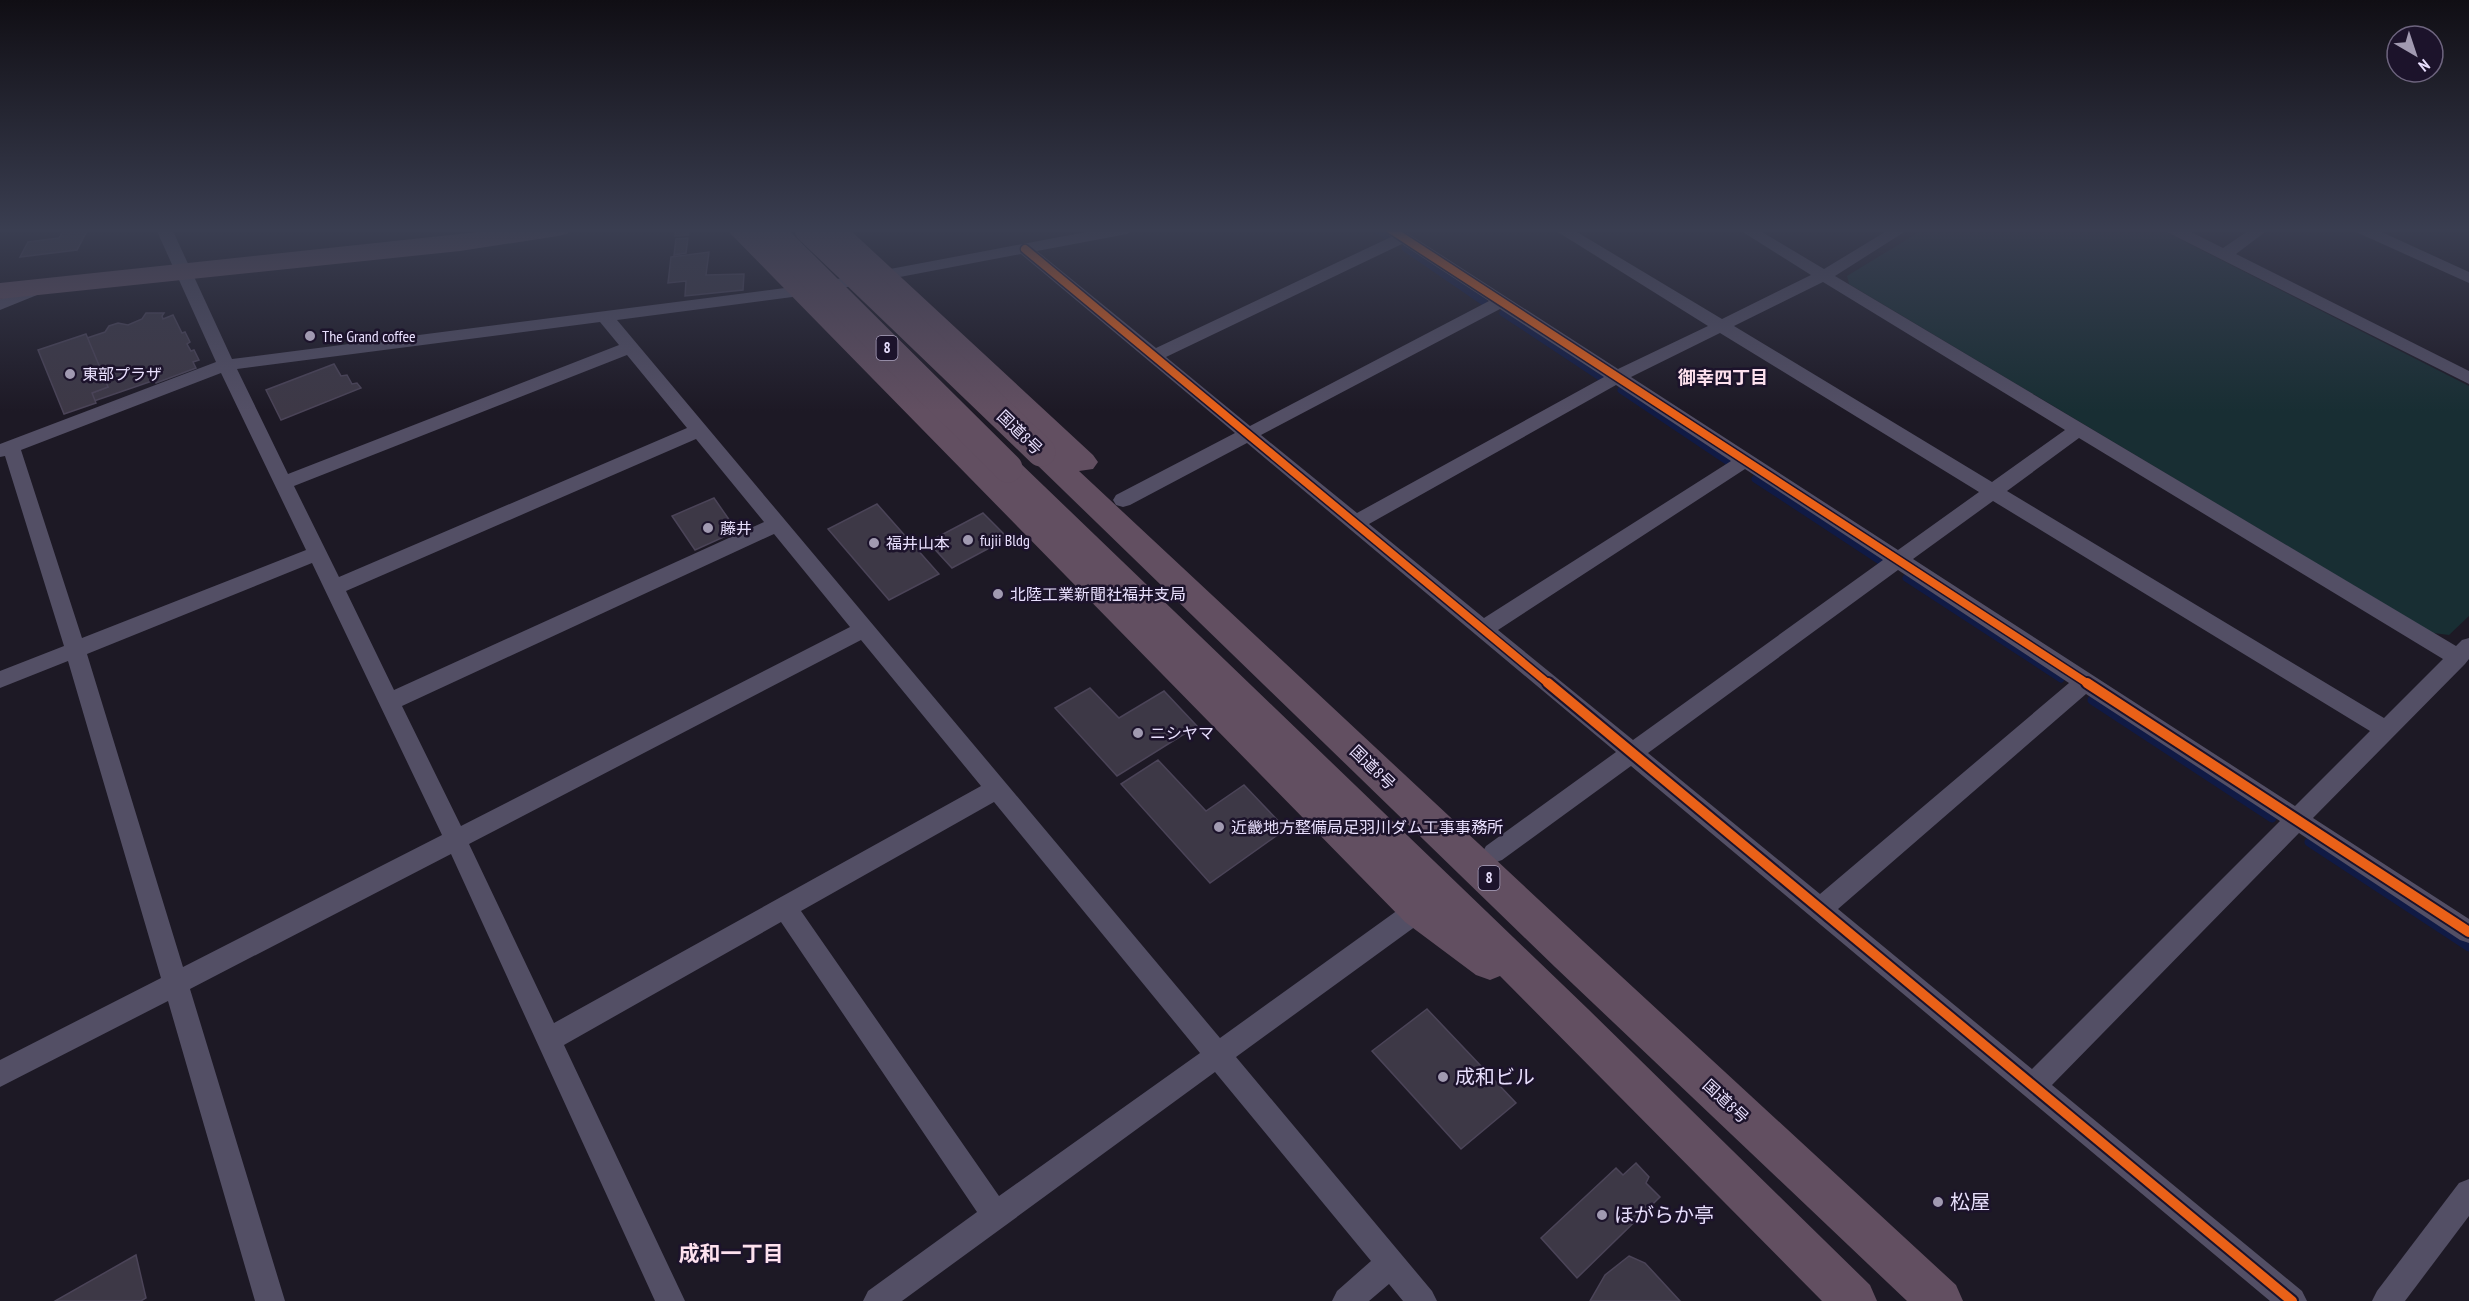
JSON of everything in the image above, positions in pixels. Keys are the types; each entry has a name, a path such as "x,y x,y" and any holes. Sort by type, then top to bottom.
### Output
{"highway":[{"path":"0,291 15,290"},
{"name":"国道8号","path":"827,290 1574,1022 1854,1301"},
{"name":"国道8号","path":"872,290 1569,954 1940,1301"},
{"path":"901,290 1494,852 1569,954"},
{"path":"800,291 1418,910 1574,1022"}],"street":[{"path":"0,305 32,290"},
{"path":"191,290 455,838 670,1301"},
{"path":"270,1301 173,983 75,648 6,449 226,365 807,290"},
{"path":"1074,290 2292,1301"},
{"path":"1154,356 1285,290"},
{"path":"1485,290 2469,932"},
{"path":"1661,290 2386,730"},
{"path":"1355,523 1617,377 1795,290"},
{"path":"1849,290 2077,430 2463,652 2032,1087"},
{"path":"2293,290 2469,378"},
{"path":"1123,500 1502,301"},
{"path":"605,317 1220,1054 1422,1301"},
{"path":"283,483 630,347"},
{"path":"334,588 699,430"},
{"path":"1494,852 2077,430"},
{"path":"1483,629 1746,460"},
{"path":"389,702 778,524"},
{"path":"0,680 75,648 317,554"},
{"path":"0,1074 865,629"},
{"path":"1820,909 2085,682"},
{"path":"549,1040 998,788"},
{"path":"785,908 996,1216"},
{"path":"878,1301 1418,910"},
{"path":"2387,1301 2469,1193"},
{"path":"1347,1301 1391,1263"}],"green space":[{"path":"1859,290 2279,290 2469,386 2469,616 2449,635 2433,633"}],"building":[{"path":"685,290 743,290 743,290 685,296"},
{"path":"146,313 164,313 163,319 173,315 182,333 185,332 190,342 187,344 191,351 194,350 199,360 193,362 196,368 156,383 155,380 94,401 92,393 108,387 87,338 105,332 109,326 118,323 128,325 142,319"},
{"path":"86,334 108,387 92,393 96,403 64,414 38,350"},
{"path":"334,364 341,376 347,375 352,384 357,383 361,388 281,420 266,390"},
{"path":"714,498 737,531 695,550 672,516"},
{"path":"877,504 939,574 889,600 828,529"},
{"name":"fujii Bldg","path":"983,513 1008,538 952,568 928,542"},
{"path":"1090,688 1119,718 1164,691 1197,726 1117,776 1055,708"},
{"path":"1158,760 1206,811 1244,785 1286,829 1210,883 1121,784"},
{"name":"成和ビル","path":"1427,1009 1516,1103 1461,1149 1372,1051"},
{"path":"1636,1163 1649,1177 1646,1183 1660,1197 1577,1278 1541,1238 1616,1168 1623,1175"},
{"path":"136,1255 146,1298 141,1301 55,1301"},
{"path":"1629,1256 1645,1263 1680,1301 1590,1301 1605,1275"}],"waterway":[{"path":"1466,290 1484,302"},
{"path":"1503,313 1600,377"},
{"path":"1621,390 1730,463"},
{"path":"1755,479 1880,561"},
{"path":"1906,578 2061,679"},
{"path":"2092,700 2272,818"},
{"path":"2309,842 2469,947"}],"cycle path":[{"path":"1074,290 2292,1301"},
{"path":"1483,290 2469,932"}],"place":[{"name":"The Grand coffee","path":"310,336"},
{"name":"東部プラザ","path":"70,374"},
{"name":"藤井","path":"708,528"},
{"name":"fujii Bldg","path":"968,540"},
{"name":"福井山本","path":"874,543"},
{"name":"北陸工業新聞社福井支局","path":"998,594"},
{"name":"ニシヤマ","path":"1138,733"},
{"name":"近畿地方整備局足羽川ダム工事事務所","path":"1219,827"},
{"name":"成和ビル","path":"1443,1077"},
{"name":"松屋","path":"1938,1202"},
{"name":"ほがらか亭","path":"1602,1215"}],"district":[{"name":"御幸四丁目","path":"1723,378"},
{"name":"成和一丁目","path":"731,1254"}]}
